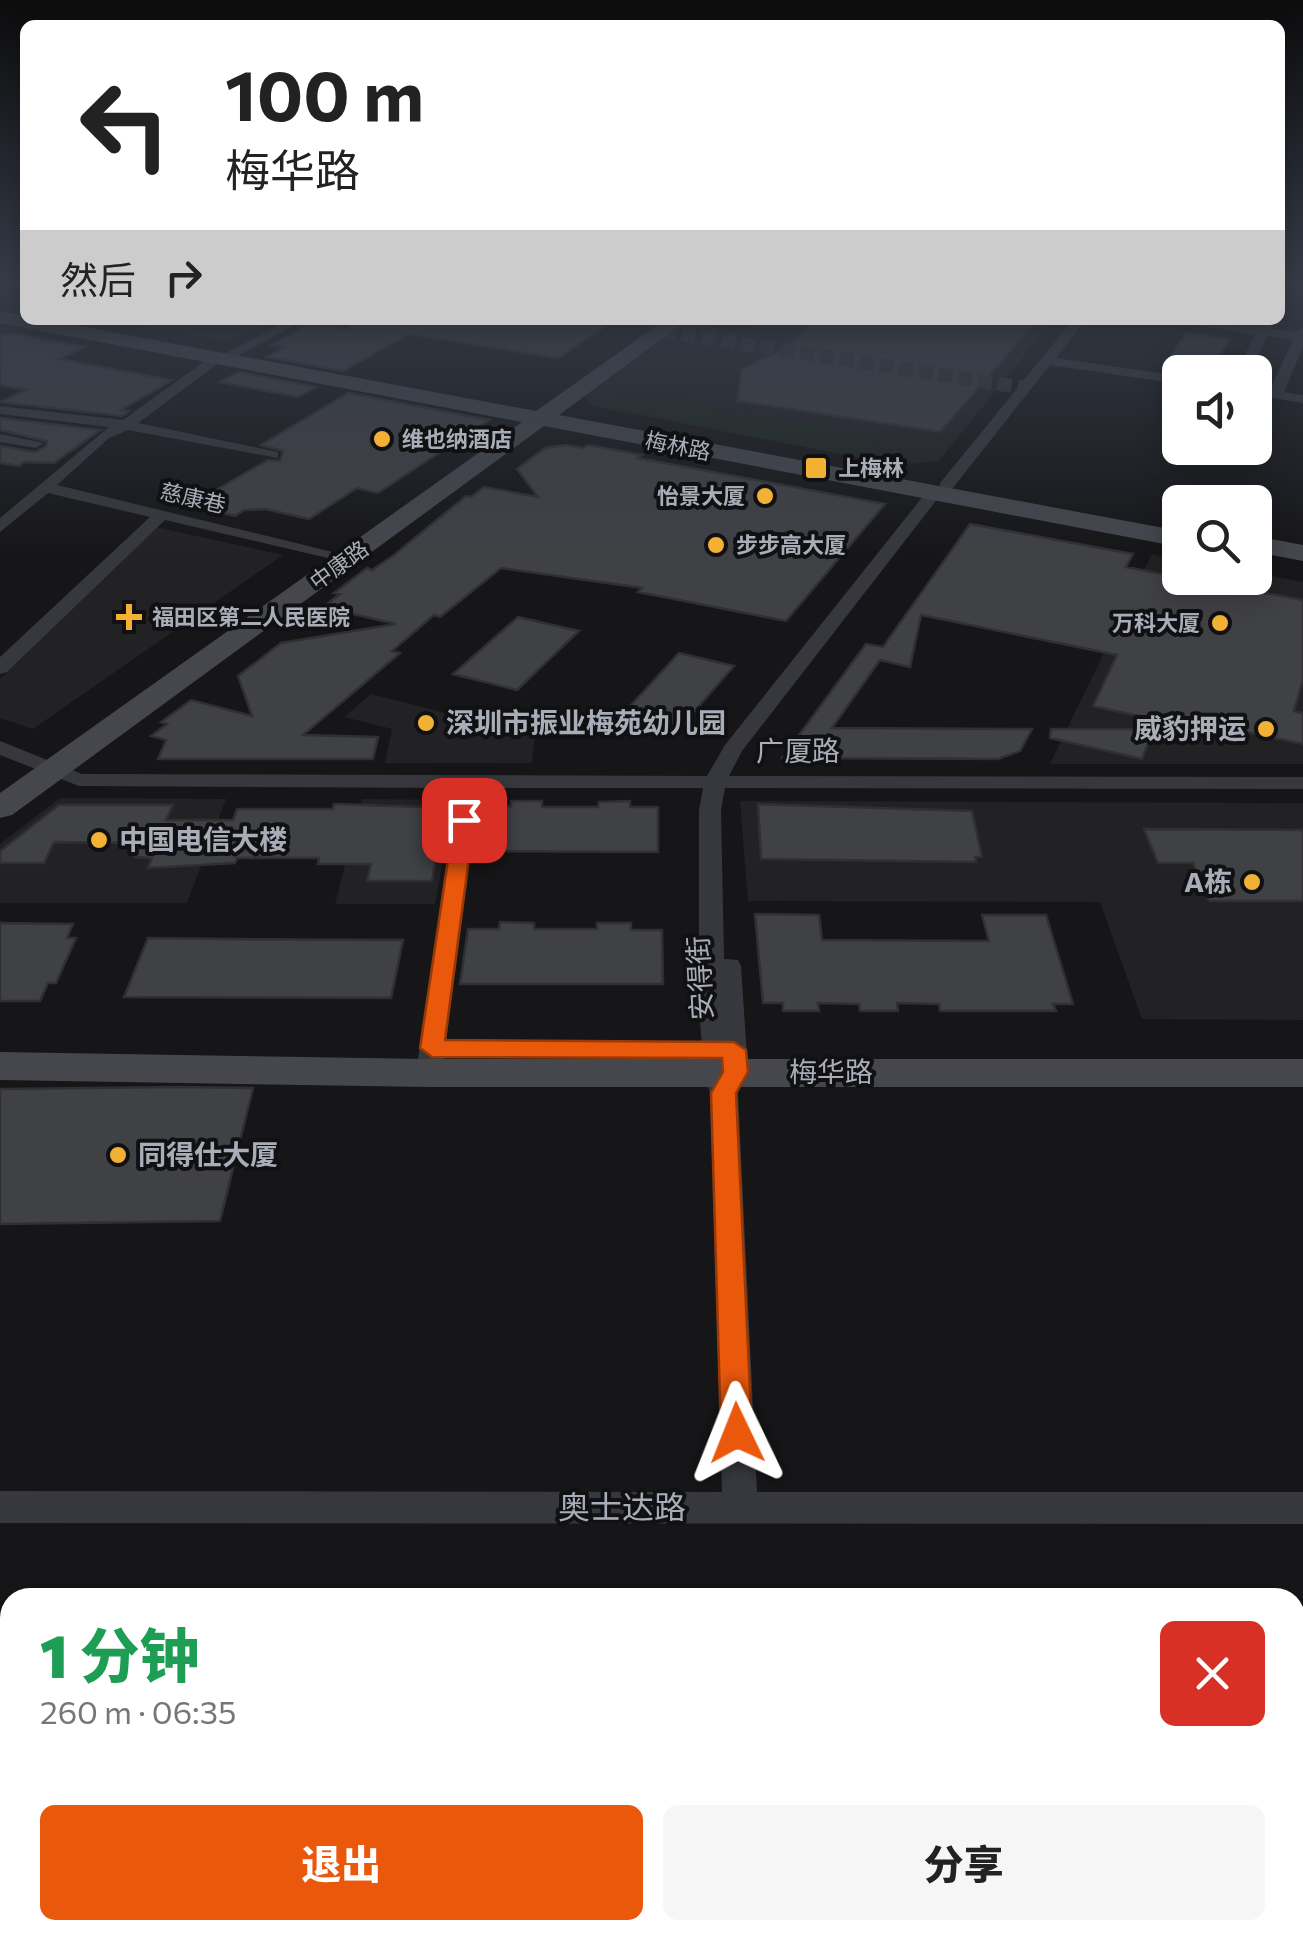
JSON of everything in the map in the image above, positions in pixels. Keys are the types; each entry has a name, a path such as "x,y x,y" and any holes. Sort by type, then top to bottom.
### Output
{"main road":[{"name":"梅林路","path":"331,375 1162,535"},
{"name":"中康路","path":"0,788 45,766 589,375"},
{"name":"中康路","path":"576,386 592,375"},
{"path":"476,402 530,400 576,386"},
{"path":"576,386 568,408 622,430"},
{"path":"476,402 505,420 498,442"},
{"path":"498,442 556,428 622,430"},
{"name":"中康路","path":"0,808 45,766 332,554 498,442"},
{"name":"梅林路","path":"942,491 1162,527"},
{"path":"1272,547 1303,552"},
{"path":"1272,556 1303,562"},
{"name":"梅华路","path":"0,1042 430,1061 1303,1073"},
{"name":"梅华路","path":"725,1067 1303,1051"},
{"name":"梅华路","path":"0,1066 430,1061"}],"street":[{"path":"0,527 104,435 126,425 197,375"},
{"name":"安得街","path":"740,1509 725,1067 722,781 942,491 1036,375"},
{"path":"1275,394 1283,375"},
{"path":"1272,394 1303,399"},
{"path":"0,410 126,425 273,455"},
{"path":"0,438 36,443"},
{"name":"慈康巷","path":"44,487 332,554"},
{"path":"0,503 23,506"},
{"path":"0,668 162,514"},
{"name":"广厦路","path":"0,747 79,780 1303,783"},
{"path":"430,1061 469,782"},
{"name":"奥士达路","path":"0,1507 1303,1508"}],"shaded area":[{"path":"608,375 1008,375 939,461 897,465 593,406 585,393"},
{"path":"636,392 670,392 701,399 701,406 880,437 867,452 903,458 897,465 588,403"},
{"name":"福田区第二人民医院","path":"155,527 283,555 33,729 0,718 0,679"},
{"path":"1152,554 1162,556 1162,595 1272,595 1272,576 1303,582 1303,764 1050,764"},
{"name":"深圳市振业梅苑幼儿园","path":"371,694 535,736 532,763 385,763 392,729 344,717"},
{"name":"中国电信大楼","path":"60,798 226,799 187,903 0,903 0,844"},
{"path":"362,799 454,800 435,904 335,904"},
{"path":"740,801 1303,803 1303,1020 1142,1019 1100,902 748,901"}],"building":[{"path":"0,375 148,375 172,380 121,410 129,411 122,416 0,402 26,390 0,385"},
{"path":"232,375 257,375 316,387 298,397 220,382"},
{"path":"740,375 989,375 940,432 737,401"},
{"name":"维也纳酒店","path":"348,393 489,420 378,493 357,488 309,519 265,509 244,510 235,516 190,505 268,460 280,461 283,451 261,445"},
{"path":"0,418 100,430 54,463 24,462 19,466 0,463 0,446 35,452 46,446 47,441 0,430"},
{"path":"588,445 642,455 638,458 885,504 786,621 638,592 642,588 501,568 440,617 434,615 392,651 400,653 303,735 378,737 373,759 158,759 166,740 151,736 167,724 161,722 191,700 252,716 238,676 281,643 396,624 323,607 340,594 334,593 367,568 372,570 394,555 466,496 471,497 484,487 538,497 517,469 545,448"},
{"path":"970,524 1133,554 1126,567 1162,574 1162,595 1272,594 1303,600 1303,680 1294,711 1303,713 1303,744 1160,714 1157,720 1093,706 1117,655 921,615 910,667 880,660 832,728 1032,729 1020,751 998,759 782,758 866,644 883,647"},
{"path":"518,617 579,631 517,690 453,674"},
{"path":"679,653 734,666 678,730 621,716"},
{"path":"1051,729 1154,729 1142,759 1050,738"},
{"path":"511,801 542,801 542,807 598,807 599,802 630,801 630,807 658,807 658,852 475,851 480,808 511,806"},
{"path":"334,804 450,808 444,851 437,851 432,881 367,881 371,864 318,864 319,858 237,858 235,863 148,868 152,858 135,857 141,843 54,842 44,863 0,863 0,851 59,805 173,805 166,820 233,820 237,809 333,809"},
{"path":"758,804 972,811 982,857 975,857 976,862 761,859"},
{"name":"A栋","path":"1144,829 1303,830 1303,901 1209,901 1193,863 1158,863"},
{"path":"755,914 819,915 822,940 989,941 982,915 1046,915 1073,1004 1053,1004 1056,1011 940,1011 939,1004 897,1003 898,1011 860,1011 859,1004 818,1003 819,1011 783,1011 783,1003 763,1003"},
{"path":"500,922 534,923 534,929 597,929 597,923 631,923 631,930 662,930 663,984 460,984 468,929 499,929"},
{"path":"0,923 73,924 67,938 76,938 56,983 48,983 40,1001 0,1001"},
{"path":"148,938 403,940 391,998 124,997"},
{"name":"同得仕大厦","path":"253,1088 220,1221 0,1224 0,1089"}],"tunnel":[{"path":"945,375 1025,388"}],"place":[{"name":"维也纳酒店","path":"382,439"},
{"name":"上梅林","path":"816,468"},
{"name":"怡景大厦","path":"765,496"},
{"name":"步步高大厦","path":"716,545"},
{"name":"福田区第二人民医院","path":"129,617"},
{"name":"万科大厦","path":"1220,623"},
{"name":"深圳市振业梅苑幼儿园","path":"426,723"},
{"name":"威豹押运","path":"1266,729"},
{"name":"中国电信大楼","path":"99,840"},
{"name":"A栋","path":"1252,882"},
{"name":"同得仕大厦","path":"118,1155"}],"route":[{"path":"464,820 432,1048 734,1050 735,1072 724,1093 737,1433"}]}
